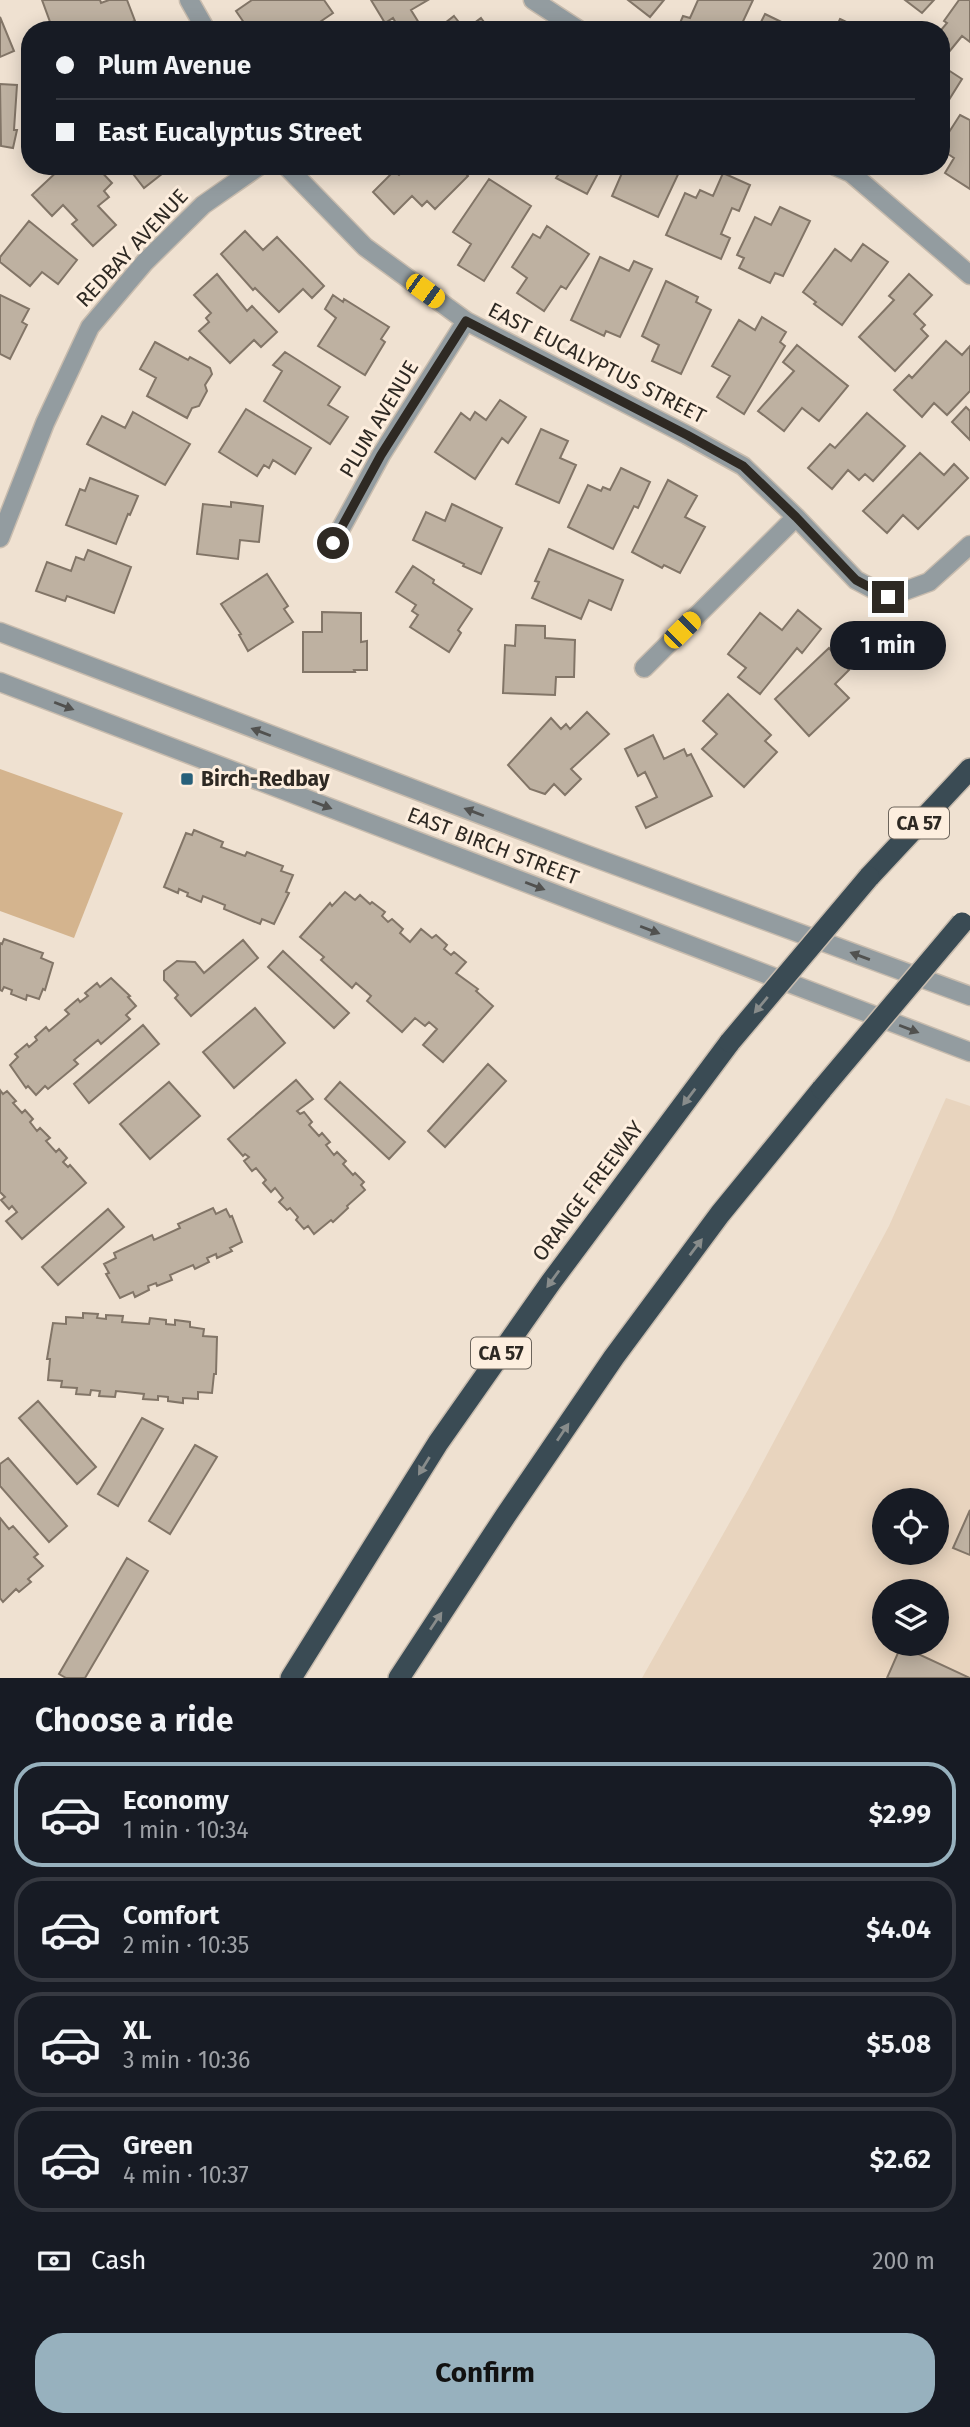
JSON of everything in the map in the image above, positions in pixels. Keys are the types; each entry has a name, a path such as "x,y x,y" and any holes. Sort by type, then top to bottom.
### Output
{"highway":[{"name":"ORANGE FREEWAY","path":"291,1678 438,1443 551,1282 730,1042 869,877 970,769"},
{"path":"399,1678 498,1526 614,1357 720,1214 966,919"}],"street":[{"path":"189,0 201,21"},
{"path":"533,0 565,21"},
{"name":"REDBAY AVENUE","path":"0,538 44,423 90,327 145,262 203,205 246,175"},
{"name":"EAST EUCALYPTUS STREET","path":"295,175 365,247 466,321 743,466 856,580 888,597 929,582 970,545"},
{"path":"853,175 970,275"},
{"name":"PLUM AVENUE","path":"333,543 381,455 466,321"},
{"path":"645,668 796,517"},
{"name":"EAST BIRCH STREET","path":"0,632 582,853 970,996"},
{"name":"EAST BIRCH STREET","path":"0,682 970,1052"}],"shaded area":[{"path":"0,769 123,813 74,938 0,911"},
{"path":"946,1098 970,1106 970,1678 642,1678 748,1490 889,1226"}],"building":[{"path":"42,0 100,0 101,3 127,0 135,21 50,21"},
{"path":"252,0 324,0 333,13 321,21 243,21 236,11"},
{"path":"371,0 428,0 411,10 418,21 395,21 393,18 384,21"},
{"path":"628,0 664,0 650,17"},
{"path":"698,0 753,0 743,21 681,21 683,16 690,18"},
{"path":"905,0 934,0 922,13"},
{"path":"959,0 970,0 970,42 962,36 950,51 950,21 944,21"},
{"path":"765,14 779,21 762,21"},
{"path":"0,17 14,51 0,57"},
{"path":"950,71 962,79 950,98"},
{"path":"0,84 17,85 14,130 17,130 13,148 1,146"},
{"path":"960,115 970,120 970,189 948,175 954,158 950,155 950,131"},
{"path":"53,175 104,175 112,183 104,191 109,197 98,206 116,225 93,246 72,224 77,220 63,205 52,216 32,195"},
{"path":"134,175 161,175 144,188"},
{"path":"390,175 468,176 435,209 427,201 422,206 412,196 394,214 373,192"},
{"path":"558,175 597,175 587,194 556,178"},
{"path":"621,175 678,175 658,217 612,196"},
{"path":"722,175 750,185 739,211 732,208 721,234 730,238 721,259 666,235 685,193 696,198 700,190 713,196"},
{"path":"489,179 531,206 484,281 458,265 471,244 453,232"},
{"path":"780,207 810,221 783,276 775,273 770,283 739,268 744,258 737,255 755,217 771,225"},
{"path":"29,221 77,260 58,284 42,272 30,286 0,262 0,257"},
{"path":"547,226 589,254 566,289 561,286 544,311 517,293 527,278 512,267 533,234 540,238"},
{"path":"245,231 263,250 277,237 324,286 312,298 303,289 279,312 255,288 253,290 221,254"},
{"path":"863,244 888,262 842,325 803,292 835,249 851,261"},
{"path":"600,257 629,271 634,261 652,269 620,337 606,331 604,336 571,320"},
{"path":"217,274 247,311 252,306 277,332 261,347 254,340 230,363 199,331 209,322 206,318 211,313 194,295"},
{"path":"909,274 932,295 914,314 925,325 921,329 928,336 895,371 859,337 894,300 889,296"},
{"path":"666,281 698,297 696,302 711,310 681,374 652,361 659,345 642,336"},
{"path":"0,295 29,309 22,322 27,325 10,359 0,354"},
{"path":"333,295 389,327 381,339 385,342 365,375 318,346 336,318 325,309"},
{"path":"762,317 786,332 780,342 785,346 744,414 717,397 730,376 712,366 739,320 755,330"},
{"path":"946,341 962,355 970,346 970,391 947,415 934,403 922,417 894,390 909,375 912,378"},
{"path":"155,342 188,360 190,357 210,368 212,374 205,385 207,391 199,406 192,408 187,418 147,396 156,378 140,369"},
{"path":"797,345 848,386 819,421 802,408 784,431 758,411 794,371 783,362"},
{"path":"285,352 340,387 328,405 348,417 330,444 264,401 282,371 273,365"},
{"path":"500,400 526,417 508,443 502,438 475,479 435,452 461,413 470,420 475,412 486,420"},
{"path":"966,407 970,411 970,440 952,422"},
{"path":"246,409 311,448 295,474 273,460 269,468 264,465 257,476 219,452"},
{"path":"133,412 190,444 165,485 87,444 102,416 125,428"},
{"path":"867,413 905,446 873,481 865,474 859,480 848,470 832,489 808,468 830,444 835,448"},
{"path":"541,429 568,441 560,458 576,465 559,503 516,484"},
{"path":"920,453 944,475 954,464 968,478 918,529 903,515 887,533 863,511"},
{"path":"621,468 650,482 638,508 634,506 613,549 568,527 588,485 601,491 603,487 610,490"},
{"path":"90,478 138,496 116,544 66,525 80,489 85,491"},
{"path":"668,480 697,496 685,517 705,527 680,573 664,565 662,568 632,552"},
{"path":"231,502 263,506 259,542 240,540 238,559 197,554 203,504 231,507"},
{"path":"452,504 502,528 481,574 413,540 426,512 445,521"},
{"path":"549,549 623,580 611,610 589,600 581,619 532,598 539,582 535,581"},
{"path":"88,550 131,567 114,613 67,596 65,601 36,591 47,562 71,571 76,557 84,560"},
{"path":"413,566 472,609 458,630 461,633 449,652 410,627 418,615 412,611 416,605 396,592"},
{"path":"267,574 288,606 284,609 293,622 248,651 239,635 241,634 221,604"},
{"path":"798,610 821,629 802,653 797,648 760,694 738,677 746,668 728,654 760,613 782,630"},
{"path":"322,612 361,613 361,642 367,641 367,670 303,672 303,632 322,632"},
{"path":"516,625 545,626 545,638 575,640 574,677 556,677 555,695 503,693 505,645 515,646"},
{"path":"829,648 849,670 835,684 849,698 809,736 775,699"},
{"path":"728,694 771,735 765,741 777,752 744,787 702,749 717,734 703,721"},
{"path":"587,712 609,734 571,769 581,779 565,795 554,784 545,794 530,789 508,765 551,718 561,729 566,724 570,729"},
{"path":"653,735 664,759 684,749 687,756 691,754 712,796 646,828 636,807 657,797 645,772 638,776 625,749"},
{"path":"194,830 223,842 221,847 245,856 247,852 283,866 281,871 293,875 286,892 289,893 274,924 262,919 260,924 224,909 225,905 203,896 201,902 179,889 178,893 164,887 186,833 192,835"},
{"path":"345,892 355,900 360,895 385,912 382,916 388,922 392,919 403,929 400,933 410,942 421,929 432,938 436,935 447,945 444,949 451,955 454,952 466,962 456,973 478,989 476,991 493,1006 443,1062 423,1045 437,1029 429,1022 425,1026 415,1018 402,1032 367,1001 371,996 356,983 352,988 321,960 324,957 300,937 330,903 332,906"},
{"path":"4,939 43,953 41,958 53,963 45,990 43,989 39,999 27,995 26,1000 11,994 12,990 4,987 0,990 0,943 2,944"},
{"path":"243,940 258,958 191,1016 175,998 178,995 164,980 164,971 177,961 195,962 204,973"},
{"path":"283,951 349,1013 334,1028 268,967"},
{"path":"111,978 130,996 128,997 136,1006 126,1015 130,1019 101,1044 98,1040 74,1060 78,1064 48,1089 45,1086 36,1095 28,1086 26,1088 10,1065 18,1057 15,1054 27,1044 29,1047 46,1027 49,1031 69,1014 65,1010 78,999 80,1002 88,996 85,993 97,983 100,987"},
{"path":"255,1008 285,1043 234,1088 203,1052"},
{"path":"143,1025 159,1044 89,1103 74,1084"},
{"path":"488,1064 506,1081 445,1147 428,1131"},
{"path":"296,1080 313,1099 297,1111 300,1114 304,1112 312,1122 309,1125 319,1136 322,1133 330,1142 326,1145 334,1155 337,1152 346,1161 343,1164 364,1182 361,1185 365,1190 333,1222 331,1220 314,1234 308,1226 304,1229 290,1208 287,1210 279,1202 283,1198 275,1188 271,1192 263,1183 266,1180 256,1168 252,1171 244,1161 249,1157 245,1154 243,1156 228,1139"},
{"path":"169,1082 200,1116 150,1159 120,1124"},
{"path":"340,1082 405,1142 389,1159 325,1099"},
{"path":"0,1090 3,1094 7,1091 22,1113 25,1110 33,1119 30,1122 37,1131 40,1128 50,1138 46,1141 56,1152 59,1149 67,1158 63,1162 68,1167 70,1165 86,1183 22,1239 6,1221 17,1212 12,1206 9,1209 1,1200 5,1197 0,1192"},
{"path":"213,1208 216,1214 226,1209 230,1217 232,1216 242,1242 230,1248 232,1251 217,1258 216,1254 207,1258 209,1262 195,1269 193,1265 170,1275 172,1280 157,1286 156,1283 148,1286 149,1290 135,1297 133,1292 120,1298 106,1274 109,1273 104,1264 116,1258 114,1253 152,1235 154,1240 180,1228 178,1224"},
{"path":"108,1209 124,1227 58,1285 42,1267"},
{"path":"83,1313 98,1314 97,1318 106,1319 106,1315 123,1316 122,1322 149,1324 150,1318 166,1320 166,1324 175,1325 175,1320 190,1322 190,1327 204,1329 203,1336 217,1337 216,1374 212,1393 198,1392 198,1399 183,1398 183,1403 168,1401 168,1397 158,1396 158,1400 143,1399 144,1394 116,1391 115,1397 99,1396 100,1391 91,1390 90,1395 76,1394 77,1388 61,1387 62,1381 48,1380 50,1359 47,1359 53,1323 66,1324 66,1317 83,1318"},
{"path":"38,1401 96,1467 77,1484 19,1418"},
{"path":"142,1418 163,1429 118,1506 98,1494"},
{"path":"195,1445 217,1457 170,1534 149,1521"},
{"path":"8,1458 67,1526 49,1542 0,1486 0,1464"},
{"path":"970,1510 970,1555 953,1548"},
{"path":"0,1518 9,1529 13,1526 38,1554 34,1557 43,1566 28,1579 31,1582 19,1592 16,1589 3,1602 0,1598"},
{"path":"127,1558 148,1571 85,1678 66,1678 59,1674"},
{"path":"897,1656 923,1656 970,1678 887,1678"}],"place":[{"name":"Birch-Redbay","path":"187,779"}],"route":[{"path":"333,543 381,455 466,321 743,466 856,580 888,597"}]}
